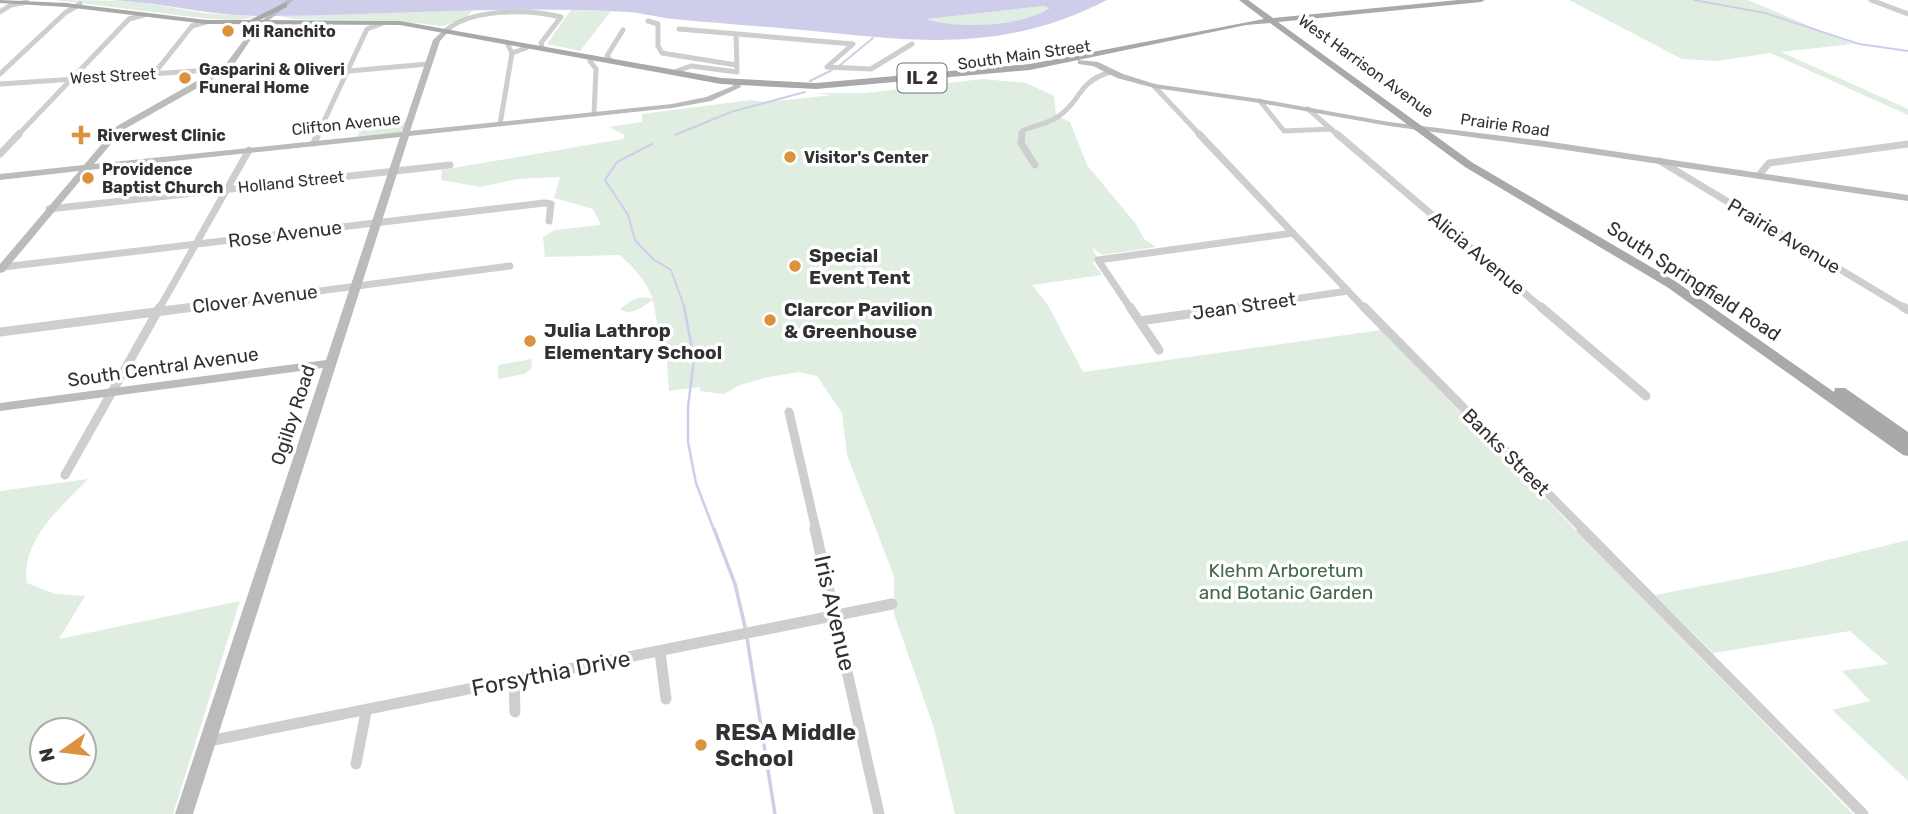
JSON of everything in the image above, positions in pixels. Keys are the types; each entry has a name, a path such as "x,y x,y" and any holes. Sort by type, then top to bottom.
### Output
{"main road":[{"name":"West Harrison Avenue","path":"1241,0 1335,61 1424,129"},
{"path":"1241,0 1258,16 1246,23"},
{"name":"West Harrison Avenue","path":"1251,0 1297,40 1424,129"},
{"name":"South Main Street","path":"312,22 414,25 593,62 609,59 734,85 803,90 996,75 1081,62 1102,62 1198,36 1275,21 1481,0"},
{"name":"South Main Street","path":"5,3 30,1 77,5 221,22"},
{"name":"South Main Street","path":"77,5 129,16 144,15 191,24 267,19 364,26 414,25"},
{"path":"267,19 285,5"},
{"path":"267,19 285,5"},
{"path":"1259,6 1285,15 1352,12"},
{"name":"South Main Street","path":"734,85 848,85 1039,65 1246,23 1311,19 1368,11"},
{"path":"267,19 312,22"},
{"path":"1311,19 1296,23 1294,29 1335,61"},
{"path":"1198,36 1262,27 1280,30 1297,40"},
{"name":"South Main Street","path":"475,36 510,49 543,44 593,62"},
{"path":"737,68 754,82 848,85"},
{"path":"677,75 714,87 714,93"},
{"name":"South Springfield Road","path":"1424,129 1494,174 1622,245 1682,282 1908,439"},
{"name":"South Springfield Road","path":"1424,129 1486,176 1671,284 1908,451"}],"street":[{"path":"1871,0 1908,14"},
{"path":"0,12 5,3"},
{"path":"0,74 77,5"},
{"path":"445,31 477,17 520,14 561,17 543,44"},
{"path":"0,154 129,16"},
{"path":"1,269 49,209 122,126 225,69 267,19"},
{"path":"648,21 658,24 658,46 662,53 737,68"},
{"path":"153,75 191,24"},
{"path":"314,144 349,71 364,26"},
{"path":"679,29 853,44 827,68 871,69 912,44"},
{"path":"609,59 623,30"},
{"name":"Ogilby Road","path":"184,814 428,64 437,40 445,31"},
{"path":"734,85 737,68 736,35"},
{"path":"500,124 510,49"},
{"path":"593,62 594,114"},
{"name":"Prairie Road","path":"1102,62 1110,72 1154,86 1424,129 1908,198"},
{"path":"349,71 428,64"},
{"path":"677,75 691,66 737,68"},
{"name":"West Street","path":"0,85 225,69"},
{"path":"1035,164 1021,143 1022,131 1055,119 1068,108 1087,79 1110,72"},
{"name":"Clifton Avenue","path":"695,102 734,85"},
{"name":"Clifton Avenue","path":"0,177 695,102 734,85"},
{"name":"Banks Street","path":"1154,86 1348,291 1863,814"},
{"path":"1259,101 1284,131 1331,129"},
{"name":"Alicia Avenue","path":"1308,109 1646,396"},
{"path":"1759,175 1769,163 1908,144"},
{"path":"65,475 249,150"},
{"name":"Prairie Avenue","path":"1660,161 1908,310"},
{"name":"Holland Street","path":"49,209 450,164"},
{"name":"Rose Avenue","path":"1,269 544,203 551,204 549,221"},
{"path":"1159,350 1098,260 1293,233"},
{"name":"Clover Avenue","path":"0,332 510,266"},
{"name":"Jean Street","path":"1140,321 1348,291"},
{"name":"South Central Avenue","path":"0,407 331,363"},
{"name":"Iris Avenue","path":"789,412 879,814"},
{"name":"Forsythia Drive","path":"209,741 366,712 514,679 892,604"},
{"path":"660,652 666,699"},
{"path":"514,679 515,712"},
{"path":"356,764 366,712"}],"green space":[{"path":"55,0 134,1 203,13 261,17 210,19"},
{"path":"1569,0 1748,0 1852,44 1781,52 1908,109 1908,115 1770,53 1716,61 1682,59"},
{"path":"1044,6 1051,8 1023,19 990,25 956,25 927,19"},
{"path":"472,10 467,18 443,26 397,21 294,19 280,16"},
{"path":"571,10 611,11 580,51 547,44"},
{"name":"Klehm Arboretum and Botanic Garden","path":"982,79 1026,83 1054,96 1056,115 1070,122 1087,165 1136,224 1144,239 1156,247 1103,255 1092,248 1097,257 1093,263 1102,275 1032,285 1048,305 1083,372 1381,330 1853,814 955,814 934,728 894,614 894,576 847,455 842,413 817,376 799,372 768,377 740,385 724,394 700,391 700,387 669,391 666,352 660,340 653,300 633,311 620,309 638,298 653,299 630,265 620,255 545,257 543,237 555,230 601,225 593,209 554,198 560,177 517,179 480,187 441,180 442,170 623,139 625,135 609,127 642,122 642,114 751,100 767,102 832,95 815,93 866,93"},
{"path":"406,122 401,133 357,138 361,126"},
{"path":"532,359 531,369 524,374 498,379 498,365"},
{"path":"88,479 45,525 30,553 27,568 27,583 55,594 85,596 59,639 240,601 173,814 0,814 0,491"},
{"path":"1908,540 1908,781 1832,710 1870,701 1842,671 1888,664 1850,631 1713,653 1655,595 1795,568"}],"water":[{"path":"111,0 1107,0 1036,28 968,39 933,40 693,21 628,12 491,10 245,16","holes":["1044,6 1050,8 1024,19 990,24 955,24 927,19"]}],"waterway":[{"path":"1694,0 1765,13 1859,44 1908,51"},
{"path":"839,66 873,38"},
{"path":"810,81 832,70"},
{"path":"675,135 731,112 805,92"},
{"path":"652,144 617,162 605,180 628,215 635,240 653,259 671,270 685,309"},
{"path":"684,307 694,359 688,407 688,442 696,483 714,530"},
{"path":"714,529 735,584 746,631"},
{"path":"747,638 775,814"}],"place":[{"name":"Mi Ranchito","path":"228,31"},
{"name":"Gasparini & Oliveri Funeral Home","path":"185,78"},
{"name":"Riverwest Clinic","path":"81,135"},
{"name":"Visitor's Center","path":"790,157"},
{"name":"Providence Baptist Church","path":"88,178"},
{"name":"Special Event Tent","path":"795,266"},
{"name":"Clarcor Pavilion & Greenhouse","path":"770,320"},
{"name":"Julia Lathrop Elementary School","path":"530,341"},
{"name":"RESA Middle School","path":"701,745"}]}
